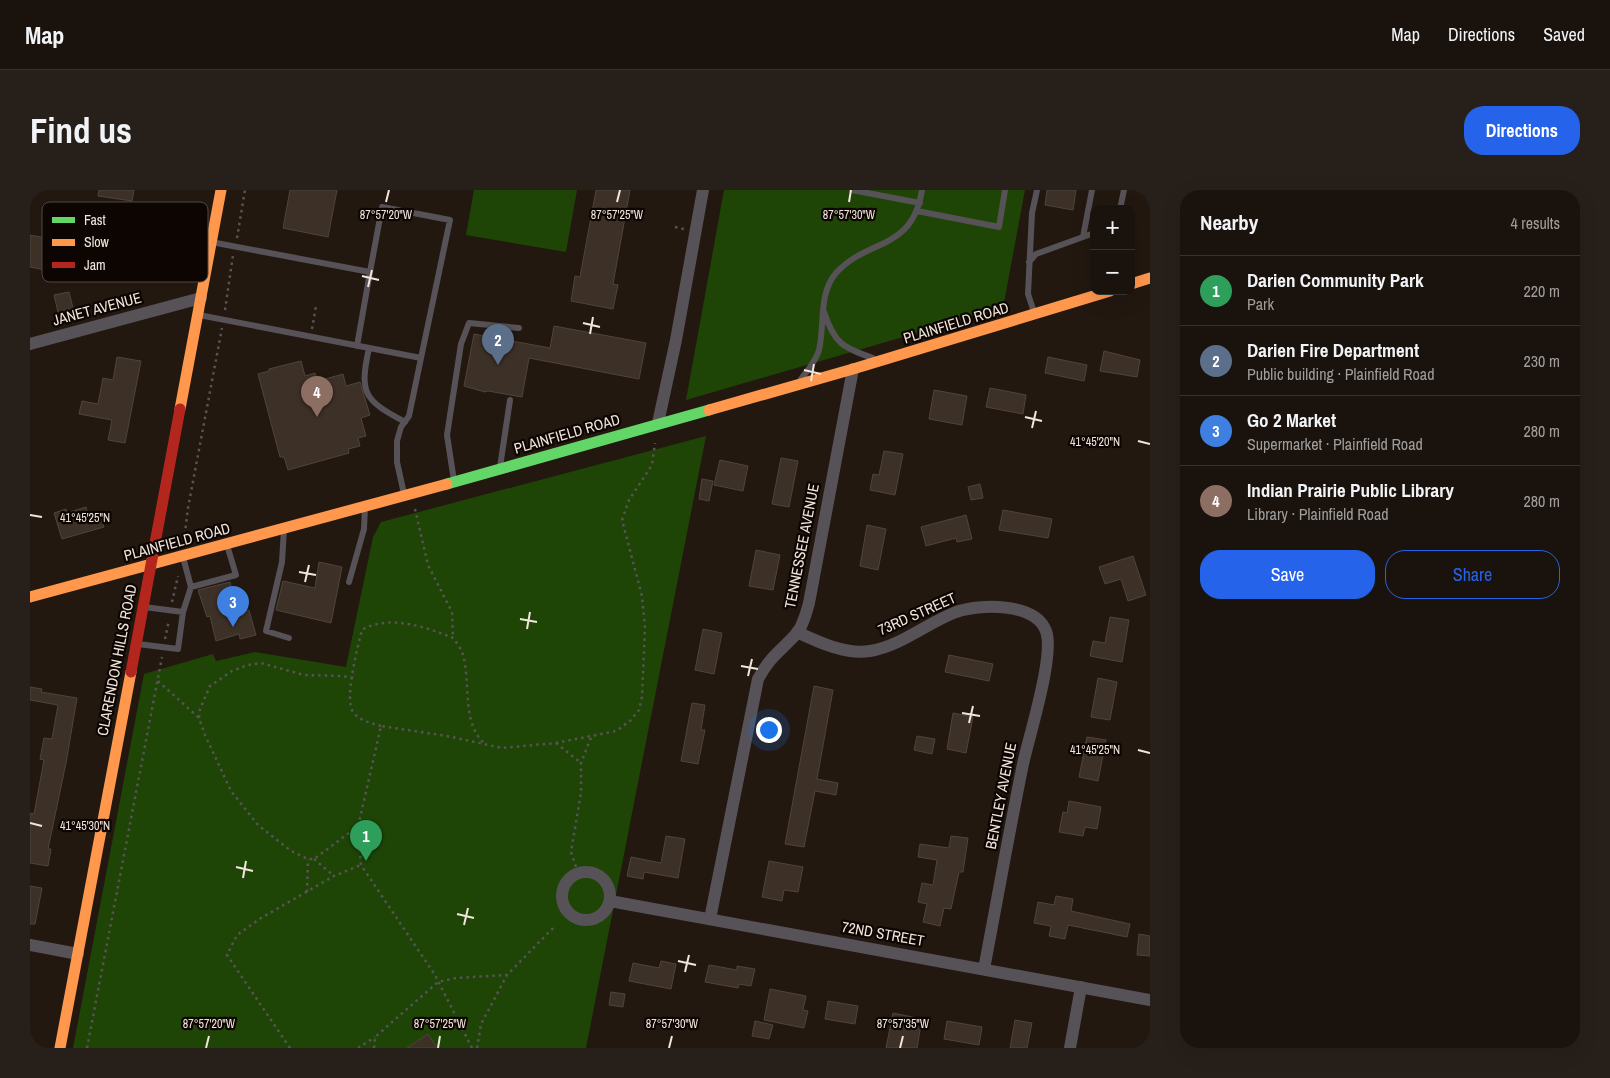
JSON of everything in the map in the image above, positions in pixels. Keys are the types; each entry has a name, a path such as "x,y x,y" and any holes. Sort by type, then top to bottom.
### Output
{"main road":[{"name":"CLARENDON HILLS ROAD","path":"208,259 221,190"},
{"path":"1135,283 1150,278"},
{"name":"CLARENDON HILLS ROAD","path":"60,1048 204,282"},
{"name":"PLAINFIELD ROAD","path":"30,597 454,482 882,361 1098,295"}],"street":[{"path":"658,423 676,340 702,190"},
{"name":"JANET AVENUE","path":"30,344 201,298"},
{"name":"TENNESSEE AVENUE","path":"710,919 758,679 768,661 797,632 804,620 809,603 853,369"},
{"name":"73RD STREET","path":"797,632 836,646 869,651 894,642 968,608 991,606 1021,611 1036,618 1046,630"},
{"name":"BENTLEY AVENUE","path":"984,969 1023,764 1045,668 1048,646 1046,630"},
{"path":"587,872 602,878 610,892 610,901 607,908 596,918 581,919 568,912 562,898 562,891 566,883 578,873 587,872"},
{"name":"72ND STREET","path":"610,901 1150,1000"},
{"path":"30,945 78,954"},
{"path":"1070,1048 1081,987"}],"lane":[{"path":"852,190 920,203"},
{"path":"797,385 819,351 823,308 827,289 835,274 849,261 894,239 911,224 920,203 922,190"},
{"path":"917,211 998,227 1006,190"},
{"path":"1036,315 1028,294 1032,212 1037,190"},
{"path":"1083,237 1092,190"},
{"path":"1121,205 1124,190"},
{"path":"357,346 382,207 450,220 409,416 401,427 397,441 397,462 404,495"},
{"path":"1029,262 1036,254 1090,234"},
{"path":"211,242 370,272"},
{"path":"823,308 836,340 848,350 882,361"},
{"path":"198,315 421,358"},
{"path":"454,482 447,435 461,344 469,323 519,328"},
{"path":"369,348 363,376 372,402 404,422"},
{"path":"500,469 510,400"},
{"path":"349,582 364,529 365,506"},
{"path":"284,528 282,562 266,631 289,638"},
{"path":"191,587 236,575 226,544"},
{"path":"136,644 178,649 183,612 191,587 183,556"},
{"path":"143,607 183,612"}],"path":[{"path":"312,330 316,306"},
{"path":"184,539 188,508 222,328"},
{"path":"454,638 414,626 388,623 372,624 362,630 350,699 352,711 364,721 381,726 502,748 556,743 616,731 630,721 639,710 642,697 644,628 642,596 622,520 629,500 652,465 655,443"},
{"path":"415,509 428,565 452,612 454,638 462,651 472,723 480,739 486,744"},
{"path":"87,1048 177,580"},
{"path":"199,718 203,700 210,686 232,670 248,665 261,663 304,675 353,678"},
{"path":"157,680 199,718 231,791 258,826 291,852 308,859 314,859 358,827"},
{"path":"381,726 358,827 361,865 438,982 472,1048"},
{"path":"578,873 571,852 581,793 581,763 592,736"},
{"path":"556,743 581,763"},
{"path":"307,892 308,859"},
{"path":"314,859 334,876"},
{"path":"290,1048 227,955 237,935 334,876 361,865"},
{"path":"477,1048 481,1024 507,975 553,928"},
{"path":"358,1048 375,1037 438,982 456,978 507,975"},
{"path":"374,1048 375,1037"}],"green space":[{"path":"474,190 577,190 566,252 466,235"},
{"path":"724,190 1025,190 1003,308 686,400"},
{"path":"706,436 586,1048 73,1048 144,674 213,654 216,661 255,652 346,667 373,537 381,522"}],"building":[{"path":"99,190 134,190 132,201 98,196"},
{"path":"290,190 337,190 328,237 283,228"},
{"path":"596,190 630,190 613,284 618,285 613,309 571,301 575,276 580,277"},
{"path":"1047,190 1076,190 1073,210 1045,205"},
{"path":"30,235 42,237 42,269 30,267"},
{"path":"69,292 73,308 58,312 54,295"},
{"path":"554,326 646,343 639,379 529,358 522,397 485,392 464,386 474,334 550,348"},
{"path":"1104,351 1140,360 1137,377 1100,371"},
{"path":"117,357 141,361 125,443 108,440 112,420 79,414 82,401 98,404 103,378 113,380"},
{"path":"1048,357 1087,365 1084,381 1045,373"},
{"path":"301,361 305,376 315,373 318,381 343,374 346,386 360,382 370,415 361,418 366,436 358,438 360,446 348,449 349,453 288,470 284,457 280,457 258,374 269,371 269,369"},
{"path":"990,388 1026,395 1023,414 986,407"},
{"path":"934,390 967,396 962,425 929,419"},
{"path":"884,451 903,454 895,495 870,490 873,474 879,475"},
{"path":"781,458 798,461 789,507 772,504"},
{"path":"720,460 748,466 743,491 714,485"},
{"path":"702,479 713,481 709,501 699,499"},
{"path":"980,484 983,498 971,500 968,487"},
{"path":"86,507 88,516 99,513 104,527 62,539 54,513 66,509 67,513"},
{"path":"1003,510 1052,519 1048,538 999,530"},
{"path":"966,515 972,539 957,542 956,538 926,546 921,527"},
{"path":"867,525 886,529 878,570 860,566"},
{"path":"756,550 780,555 773,590 749,586"},
{"path":"1133,556 1146,595 1128,601 1121,579 1105,584 1099,567"},
{"path":"319,562 342,567 331,623 276,610 283,581 315,588"},
{"path":"230,582 238,613 249,610 256,635 240,639 239,634 216,641 210,616 207,617 198,590"},
{"path":"1110,617 1129,620 1122,662 1090,656 1093,641 1105,643"},
{"path":"703,629 722,633 714,674 695,670"},
{"path":"949,655 993,664 989,681 945,672"},
{"path":"1098,678 1117,682 1110,720 1091,717"},
{"path":"814,686 833,690 817,779 838,783 836,795 815,791 804,847 785,844"},
{"path":"30,687 42,689 41,692 77,698 48,849 51,849 48,866 30,863 30,813 34,814 44,760 40,759 44,738 52,739 58,705 30,700"},
{"path":"692,703 705,705 701,730 705,730 698,764 681,761"},
{"path":"953,713 973,717 966,753 947,749"},
{"path":"917,736 935,739 932,754 914,750"},
{"path":"1087,737 1106,740 1098,781 1079,777"},
{"path":"1069,801 1101,807 1097,829 1085,827 1083,836 1059,832 1063,812 1067,813"},
{"path":"666,836 685,839 678,878 644,872 643,879 627,876 631,857 661,863"},
{"path":"951,836 968,838 963,872 959,872 951,909 944,908 940,926 923,922 927,904 918,902 922,883 933,885 937,860 918,857 920,844 949,848"},
{"path":"769,861 803,867 798,892 784,890 782,901 762,897"},
{"path":"30,886 42,888 35,924 30,924"},
{"path":"1056,896 1073,899 1071,911 1130,924 1127,937 1068,925 1065,939 1049,936 1051,926 1034,923 1038,902 1054,905"},
{"path":"1139,934 1150,936 1150,956 1137,955"},
{"path":"661,961 676,964 671,989 629,981 633,963 659,968"},
{"path":"709,965 737,970 737,966 755,969 751,986 739,984 738,988 705,982"},
{"path":"770,989 806,996 803,1010 808,1011 804,1028 764,1020"},
{"path":"611,992 625,994 623,1007 609,1005"},
{"path":"828,1001 858,1006 855,1024 825,1019"},
{"path":"893,1013 922,1019 917,1048 886,1048"},
{"path":"1015,1020 1032,1023 1027,1048 1010,1048"},
{"path":"755,1021 773,1025 769,1039 752,1036"},
{"path":"947,1021 982,1027 979,1045 944,1039"},
{"path":"428,1034 437,1048 407,1048"}],"traffic: fast":[{"path":"447,484 709,410"}],"traffic: slow":[{"path":"208,259 221,190"},
{"path":"1135,283 1150,278"},
{"path":"180,409 204,282"},
{"path":"709,410 853,369 1097,295"},
{"path":"30,597 447,484"},
{"path":"60,1048 131,672"}],"traffic: jam":[{"path":"131,672 180,409"}],"place":[{"name":"Darien Fire Department","path":"498,365"},
{"name":"Indian Prairie Public Library","path":"317,417"},
{"name":"Go 2 Market","path":"233,627"},
{"name":"Darien Community Park","path":"366,861"}]}
